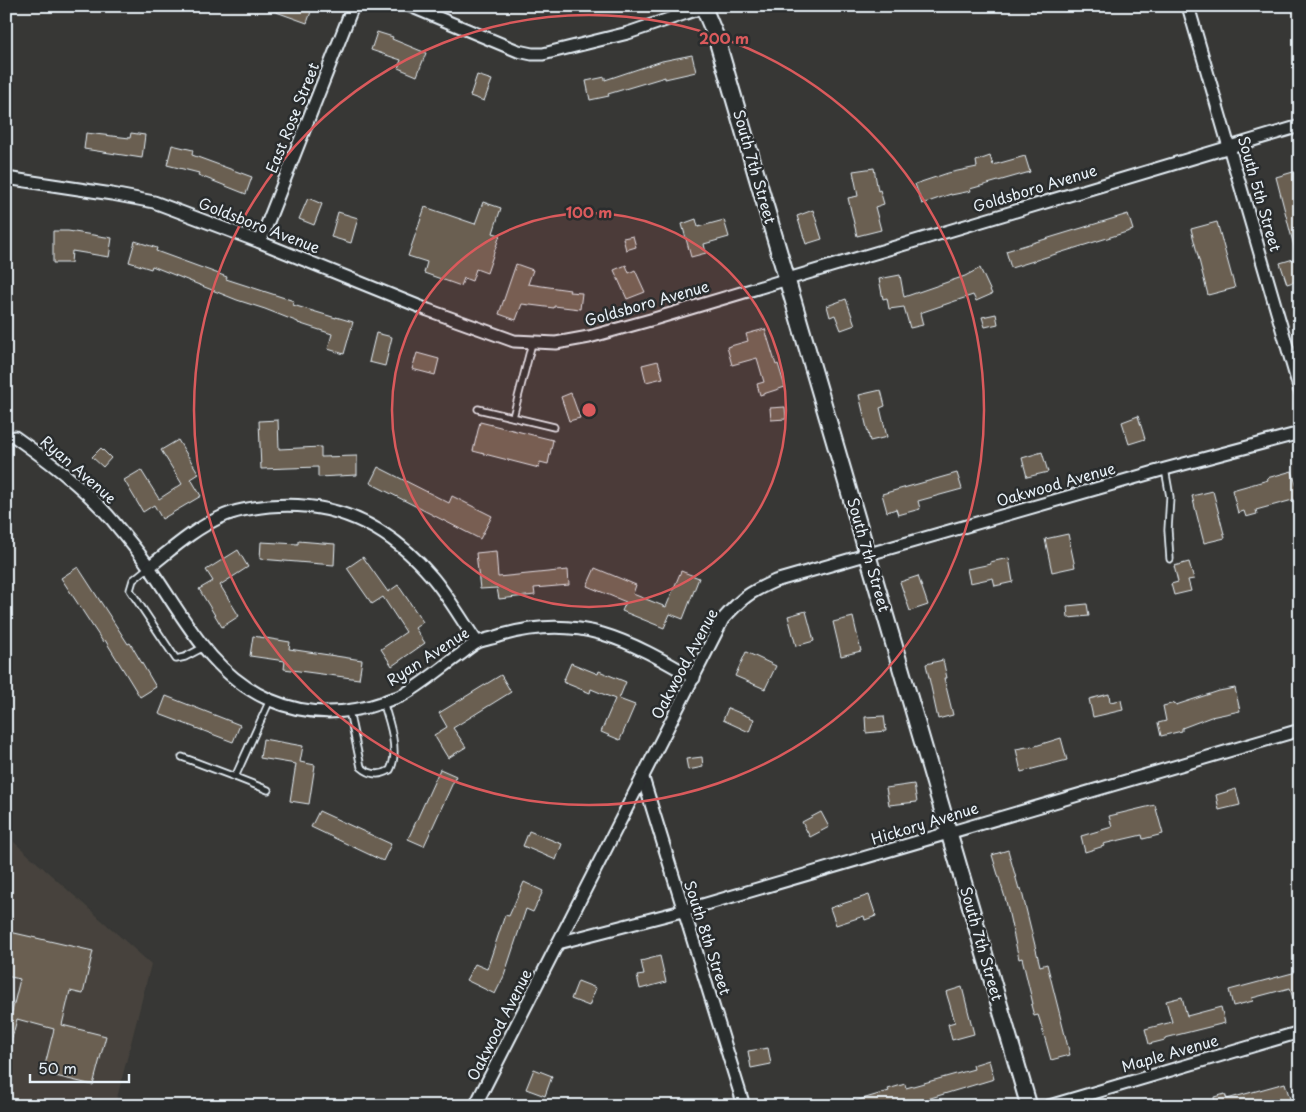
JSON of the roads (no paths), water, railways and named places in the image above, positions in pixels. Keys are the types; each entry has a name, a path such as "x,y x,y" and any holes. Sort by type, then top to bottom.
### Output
{"street":[{"name":"East Rose Street","path":"260,242 353,6"},
{"path":"410,6 489,40 532,54 543,54 628,32 704,7"},
{"name":"South 5th Street","path":"1188,6 1300,391"},
{"name":"South 7th Street","path":"704,7 716,37 1029,1106"},
{"name":"Goldsboro Avenue","path":"6,178 154,202 490,333 514,341 556,343 589,337 1300,126"},
{"name":"Oakwood Avenue","path":"476,1106 723,619 739,601 752,591 775,582 1165,469 1300,433"},
{"name":"Ryan Avenue","path":"16,437 83,490 112,520 149,567 170,602 217,664 238,683 270,700 297,709 324,712 349,711 369,707 403,695 477,642 545,626 577,628 613,637 647,651 694,678"},
{"path":"149,567 185,538 221,516 255,507 286,505 320,507 349,515 379,529 407,552 432,577 477,642"},
{"name":"Hickory Avenue","path":"558,943 682,911 867,858 948,832 1300,730"},
{"name":"South 8th Street","path":"642,778 744,1106"},
{"name":"Maple Avenue","path":"1049,1106 1300,1032"}],"lane":[{"path":"513,417 532,343"},
{"path":"478,409 554,427"},
{"path":"1165,469 1170,497 1168,530 1170,559"},
{"path":"149,567 133,580 130,590 162,640 176,659 185,657 204,647"},
{"path":"235,778 270,700"},
{"path":"349,711 361,767 372,774 380,774 390,770 395,757 383,702"},
{"path":"182,757 268,790"}]}
